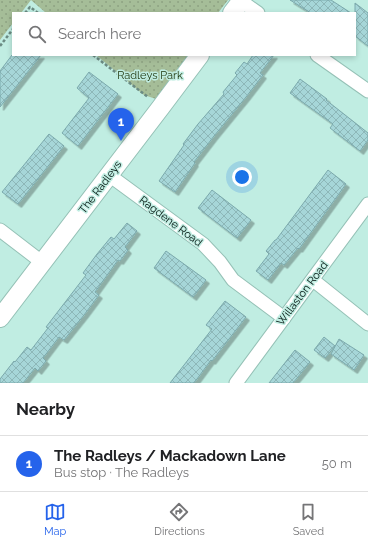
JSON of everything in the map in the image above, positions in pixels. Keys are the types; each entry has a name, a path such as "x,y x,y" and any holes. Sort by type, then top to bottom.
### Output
{"street":[{"path":"238,5 256,12"},
{"name":"The Radleys","path":"0,318 199,56"},
{"path":"318,56 368,91"},
{"name":"Ragdene Road","path":"109,175 203,244 220,262 233,280 284,318"},
{"name":"Willaston Road","path":"236,383 368,204"},
{"path":"0,230 43,263"},
{"path":"312,280 368,324"}],"path":[{"path":"26,12 30,7 37,12"},
{"path":"0,46 12,30"},
{"path":"94,56 161,108"}],"green space":[{"path":"0,0 31,0 22,12 12,12 12,24 0,40"},
{"path":"31,0 228,0 219,12 45,12"},
{"name":"Radleys Park","path":"97,56 187,56 156,99 144,95"}],"building":[{"path":"290,0 331,0 349,12 309,12"},
{"path":"355,3 368,13 368,46 356,37"},
{"path":"12,55 40,56 0,107 0,71"},
{"path":"252,56 273,56 260,73 263,75 194,162 195,163 175,192 159,181 184,145 183,144 224,94 223,92 237,75 235,73 244,62 247,64"},
{"path":"89,72 118,94 78,146 62,133 89,98 77,88"},
{"path":"300,79 368,133 368,140 360,151 330,128 333,124 290,93"},
{"path":"49,134 64,146 18,204 2,192"},
{"path":"328,170 346,184 299,249 298,248 284,265 281,263 268,280 256,271 269,254 266,251 276,240"},
{"path":"212,190 251,220 237,238 198,208"},
{"path":"127,223 137,231 125,247 128,250 120,261 118,260 95,292 99,295 84,315 64,340 59,337 43,358 46,361 38,371 35,368 23,383 0,383 0,379 14,361 15,362 27,347 31,350 48,328 46,327 86,275 83,273 97,254 111,237 114,239"},
{"path":"166,251 206,280 193,297 154,268"},
{"path":"225,301 246,317 194,383 170,383 212,329 206,325"},
{"path":"324,337 335,346 325,358 314,350"},
{"path":"339,339 364,355 354,370 331,354"},
{"path":"295,350 310,362 293,383 269,383"}],"place":[{"name":"The Radleys / Mackadown Lane","path":"121,141"}]}
